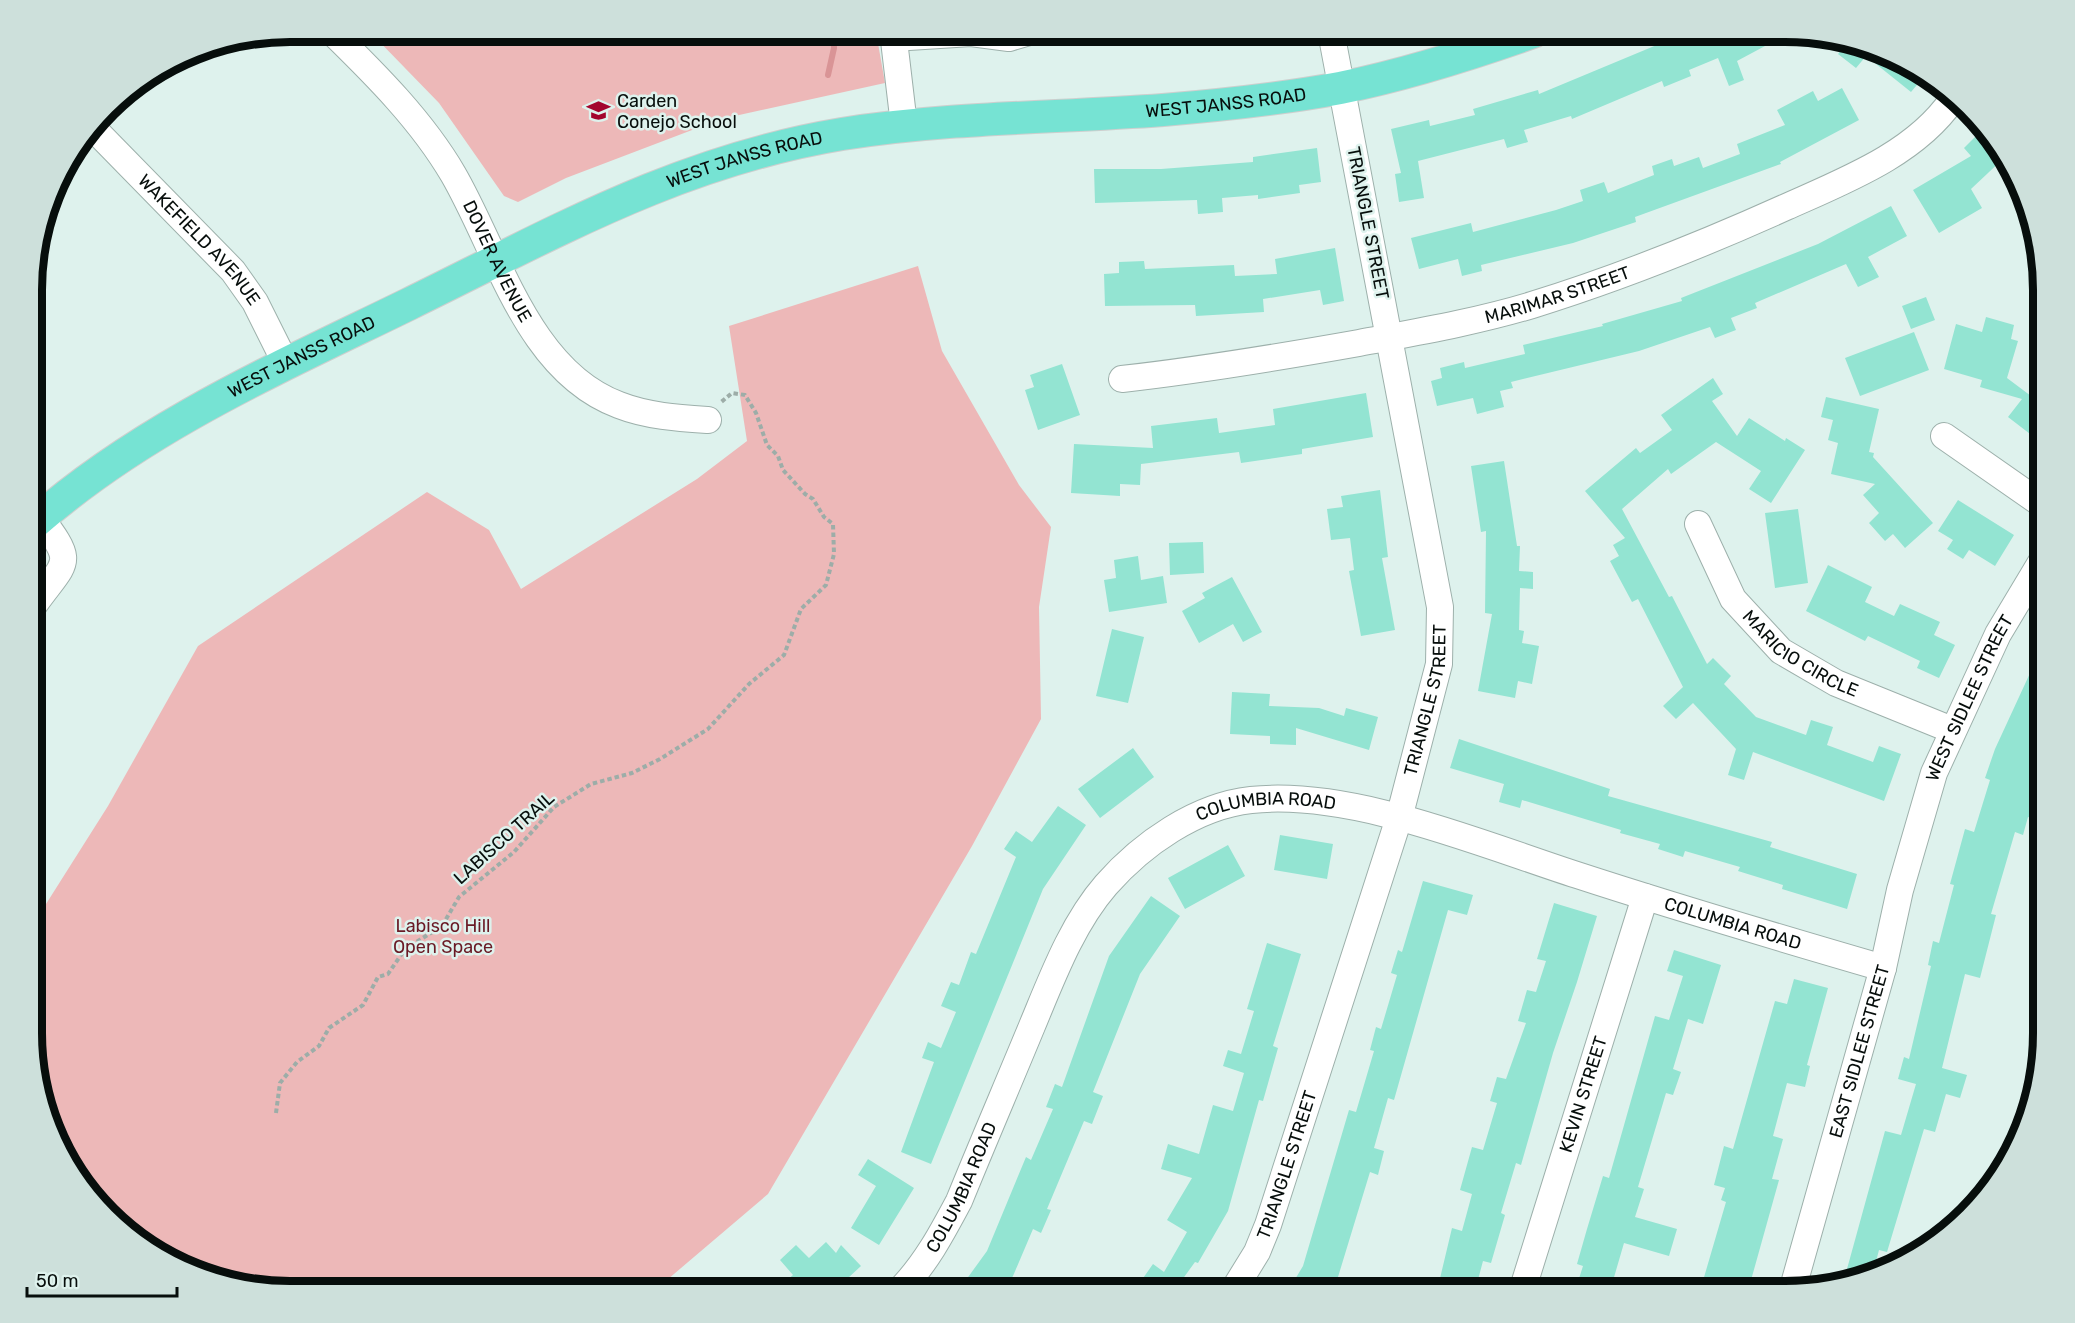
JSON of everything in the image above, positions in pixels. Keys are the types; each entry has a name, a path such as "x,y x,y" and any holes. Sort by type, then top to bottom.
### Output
{"main road":[{"name":"WEST JANSS ROAD","path":"42,516 104,468 162,431 286,364 611,204 674,178 783,146 904,125 1167,109 1340,88 1499,42"}],"street":[{"name":"DOVER AVENUE","path":"341,42 406,110 451,171 539,341 584,387 618,405 673,418 708,420"},
{"path":"894,42 904,125"},
{"path":"1319,42 1320,50 1340,88"},
{"path":"1333,42 1340,88"},
{"name":"TRIANGLE STREET","path":"1239,1281 1257,1252 1268,1225 1399,818 1439,664 1440,607 1390,337 1340,88"},
{"name":"MARIMAR STREET","path":"1122,379 1224,368 1423,332 1532,305 1736,230 1824,191 1890,157 1922,132 1949,103"},
{"name":"WAKEFIELD AVENUE","path":"97,133 233,271 255,302 286,364"},
{"path":"1944,436 2033,498"},
{"name":"MARICIO CIRCLE","path":"1698,524 1733,599 1781,651 1836,682 1952,730"},
{"path":"42,525 62,546 65,556 63,565 42,594"},
{"name":"WEST SIDLEE STREET","path":"1922,810 1952,730 1998,634 2033,576"},
{"name":"COLUMBIA ROAD","path":"907,1281 926,1258 959,1201 1073,936 1105,886 1156,839 1216,806 1284,797 1334,803 1399,818 1645,897 1883,968"},
{"name":"EAST SIDLEE STREET","path":"1795,1280 1883,968 1900,890 1922,810"},
{"name":"KEVIN STREET","path":"1525,1281 1645,897"}],"path":[{"name":"LABISCO TRAIL","path":"276,1113 277,1089 293,1067 319,1046 329,1028 363,1005 378,977 388,974 405,949 442,926 459,897 514,852 554,807 591,784 632,773 660,759 708,729 749,684 784,655 801,609 826,585 834,554 833,524 824,517 813,499 805,494 783,470 778,456 766,445 756,413 745,395 732,393 726,396 720,403 716,414 708,420"}],"green space":[{"name":"Carden Conejo School","path":"380,42 878,42 885,83 721,119 566,178 518,202 504,196 439,103"},
{"name":"Labisco Hill Open Space","path":"918,266 942,351 1019,485 1051,527 1039,607 1041,719 972,846 768,1194 666,1281 290,1281 257,1279 210,1268 166,1248 126,1220 103,1197 75,1157 55,1113 44,1066 42,910 108,806 198,646 427,492 489,530 521,589 697,479 747,441 729,326"}],"building":[{"path":"1664,42 1772,42 1737,61 1744,80 1729,86 1718,58 1689,70 1691,76 1664,87 1662,81 1572,119 1571,116 1524,130 1528,142 1507,148 1504,139 1418,161 1424,198 1399,202 1395,174 1401,173 1391,129 1429,120 1430,126 1475,115 1473,109 1538,90 1539,94"},
{"path":"1842,49 1865,55 1920,82 1911,92 1866,56 1856,68 1838,54"},
{"path":"1842,88 1859,120 1780,162 1781,164 1635,217 1636,222 1573,243 1481,265 1482,271 1462,276 1458,259 1419,269 1411,238 1471,223 1473,232 1556,210 1583,201 1580,190 1604,182 1608,193 1654,175 1652,166 1672,159 1674,166 1699,157 1703,168 1740,154 1737,144 1785,125 1777,110 1813,91 1818,101"},
{"path":"1978,134 1998,163 1971,189 1982,208 1939,233 1913,190 1971,156 1964,148"},
{"path":"1317,148 1321,182 1299,185 1300,193 1258,199 1258,195 1222,198 1223,212 1198,214 1197,200 1095,203 1094,169 1161,169 1253,162 1253,157"},
{"path":"1891,206 1907,236 1868,257 1879,277 1858,287 1846,264 1755,303 1757,308 1731,318 1736,330 1715,338 1710,327 1639,351 1511,382 1513,388 1500,391 1504,407 1477,414 1473,398 1437,406 1431,381 1442,378 1440,368 1464,362 1465,368 1525,354 1523,345 1603,326 1602,324 1682,301 1681,298 1818,244"},
{"path":"1335,248 1344,301 1323,305 1320,290 1263,299 1264,312 1196,316 1195,305 1105,306 1104,274 1119,273 1119,262 1144,261 1145,269 1234,265 1235,276 1277,274 1275,259"},
{"path":"1926,297 1935,320 1911,329 1902,306"},
{"path":"1986,317 2014,325 2011,339 2018,341 2007,378 2033,398 2033,436 2008,417 2022,399 1980,387 1982,380 1944,369 1956,324 1982,332"},
{"path":"1914,332 1929,370 1860,396 1845,358"},
{"path":"1062,364 1080,415 1038,430 1025,390 1034,387 1030,375"},
{"path":"1713,378 1723,394 1712,401 1737,436 1749,418 1785,441 1786,438 1805,450 1771,503 1749,489 1761,471 1716,442 1671,474 1668,469 1622,509 1669,597 1672,596 1707,664 1713,658 1731,676 1724,684 1756,717 1806,735 1811,720 1833,727 1827,745 1873,762 1879,746 1901,754 1884,801 1753,752 1744,780 1728,775 1736,749 1693,703 1676,719 1663,706 1683,687 1638,599 1632,602 1610,561 1619,556 1613,545 1625,538 1585,491 1636,448 1640,453 1672,430 1661,415"},
{"path":"1366,393 1373,437 1302,449 1302,454 1241,463 1239,452 1141,464 1140,485 1120,484 1120,496 1071,493 1074,444 1153,448 1151,426 1217,418 1219,433 1275,425 1273,409"},
{"path":"1826,397 1879,409 1869,452 1874,453 1873,457 1933,523 1905,548 1893,534 1885,541 1869,523 1879,513 1863,495 1875,484 1831,474 1838,443 1828,440 1833,420 1821,417"},
{"path":"1504,461 1517,546 1520,546 1519,571 1533,572 1533,589 1520,588 1519,630 1524,631 1522,643 1539,646 1532,684 1518,681 1515,698 1478,691 1492,614 1485,613 1486,531 1481,532 1471,466"},
{"path":"1380,490 1388,557 1382,558 1395,630 1361,636 1349,571 1354,570 1350,538 1331,540 1327,509 1343,507 1341,496"},
{"path":"1958,500 2014,535 1995,566 1969,550 1963,559 1947,549 1953,540 1938,531"},
{"path":"1798,509 1808,583 1775,588 1765,513"},
{"path":"1203,542 1204,573 1170,575 1169,543"},
{"path":"1138,556 1141,580 1163,576 1167,603 1109,612 1104,580 1116,578 1114,560"},
{"path":"1828,565 1872,587 1865,602 1894,616 1900,604 1940,622 1934,635 1955,645 1939,678 1917,668 1920,661 1868,636 1865,641 1806,611"},
{"path":"1232,577 1262,632 1243,642 1233,624 1199,643 1182,611 1205,598 1202,593"},
{"path":"1112,629 1144,637 1128,703 1096,696"},
{"path":"2033,667 2033,818 2028,817 2023,835 2015,832 1991,914 1996,915 1980,978 1965,974 1942,1068 1967,1075 1960,1098 1946,1094 1935,1132 1924,1129 1887,1252 1879,1250 1875,1264 1855,1271 1847,1269 1885,1131 1901,1135 1916,1084 1898,1079 1904,1057 1909,1059 1931,966 1928,965 1933,941 1939,943 1954,885 1950,884 1965,829 1974,832 1990,780 1985,778 1995,749"},
{"path":"1232,692 1270,694 1269,706 1319,708 1344,716 1346,708 1378,717 1369,750 1296,728 1296,745 1270,744 1270,736 1230,734"},
{"path":"1459,739 1610,789 1608,796 1772,842 1770,847 1857,874 1847,909 1782,889 1783,885 1738,871 1740,867 1685,851 1683,857 1658,849 1660,844 1620,833 1621,830 1522,800 1520,808 1499,802 1504,784 1450,768"},
{"path":"1133,748 1154,777 1100,818 1078,789"},
{"path":"1058,806 1086,825 1043,889 931,1164 901,1152 934,1062 922,1058 928,1042 941,1048 956,1012 941,1006 951,982 959,985 971,952 976,954 1016,857 1004,849 1016,831 1032,842"},
{"path":"1280,835 1333,844 1327,879 1274,870"},
{"path":"1228,845 1245,876 1185,909 1168,878"},
{"path":"1423,881 1473,895 1467,915 1448,910 1394,1100 1388,1098 1374,1148 1384,1151 1378,1175 1370,1172 1338,1277 1336,1281 1294,1281 1303,1266 1349,1110 1356,1112 1374,1051 1370,1050 1376,1027 1381,1029 1397,975 1391,973 1398,950 1402,952"},
{"path":"1151,896 1180,916 1140,974 1093,1092 1103,1096 1092,1124 1084,1121 1047,1209 1051,1210 1041,1233 1033,1229 1009,1281 965,1281 987,1251 1026,1157 1031,1160 1053,1109 1046,1107 1055,1084 1062,1087 1109,956"},
{"path":"1554,903 1597,916 1553,1053 1521,1165 1516,1163 1501,1213 1505,1215 1491,1263 1483,1261 1478,1281 1439,1281 1452,1228 1462,1231 1472,1194 1460,1190 1472,1147 1483,1150 1497,1103 1490,1101 1497,1077 1506,1079 1526,1023 1518,1021 1527,990 1536,992 1546,961 1537,959"},
{"path":"1267,943 1301,954 1273,1046 1278,1048 1263,1101 1259,1100 1228,1211 1198,1263 1195,1262 1181,1281 1141,1281 1153,1264 1164,1272 1187,1232 1167,1220 1192,1178 1161,1169 1168,1144 1199,1154 1213,1105 1233,1111 1244,1073 1223,1066 1228,1050 1241,1054 1254,1011 1247,1009"},
{"path":"1674,950 1721,965 1703,1024 1688,1019 1673,1069 1681,1072 1673,1095 1666,1093 1638,1187 1644,1189 1635,1217 1677,1229 1669,1256 1624,1243 1613,1281 1578,1281 1583,1266 1577,1264 1587,1229 1603,1176 1609,1178 1655,1016 1669,1020 1683,976 1667,971"},
{"path":"1794,979 1828,988 1807,1065 1810,1066 1805,1087 1787,1083 1773,1136 1783,1139 1772,1179 1779,1180 1751,1281 1703,1281 1726,1202 1721,1200 1725,1188 1714,1185 1724,1146 1733,1149 1775,1001 1787,1004"},
{"path":"868,1159 914,1188 879,1245 851,1228 876,1186 858,1175"},
{"path":"826,1242 836,1253 841,1245 861,1266 845,1281 786,1281 793,1275 780,1260 796,1245 809,1258"}],"waterway":[{"path":"828,75 834,42"}],"place":[{"name":"Carden Conejo School","path":"599,111"}]}
